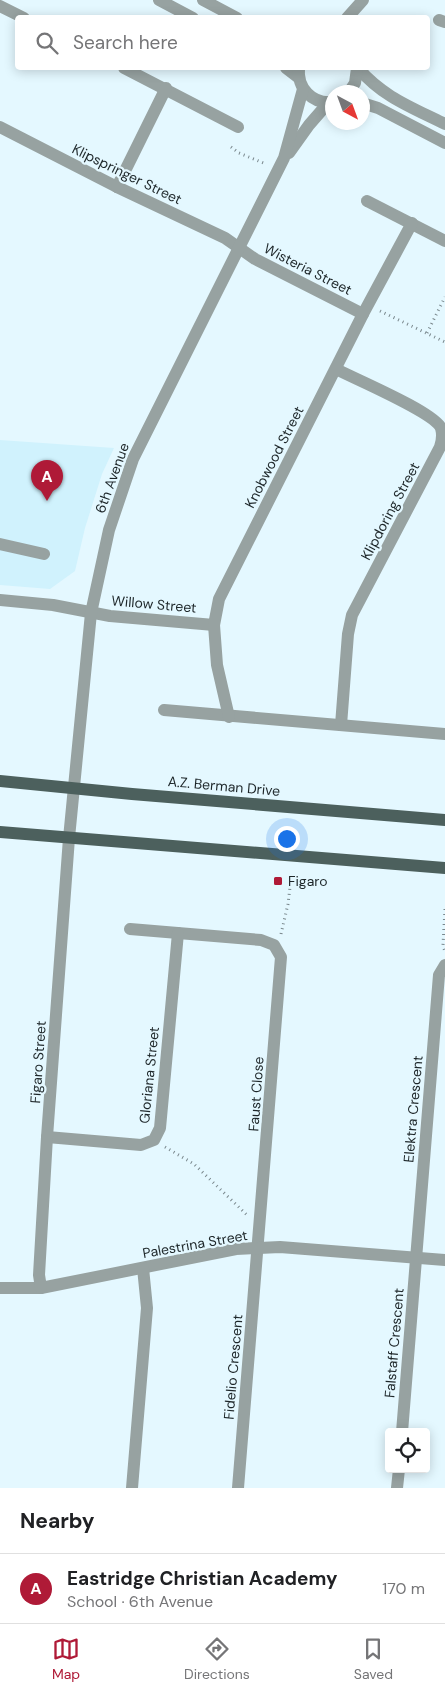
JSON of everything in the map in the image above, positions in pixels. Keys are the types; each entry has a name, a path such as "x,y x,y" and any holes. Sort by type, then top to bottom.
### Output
{"main road":[{"name":"A.Z. Berman Drive","path":"0,781 445,820"},
{"path":"0,832 445,868"}],"street":[{"path":"159,0 188,15"},
{"path":"203,0 232,15"},
{"path":"351,15 364,0"},
{"path":"362,15 364,0"},
{"path":"0,6 18,15"},
{"path":"128,70 238,127"},
{"path":"289,70 301,78 313,98 325,101"},
{"path":"354,85 357,70"},
{"path":"359,70 385,93 445,124"},
{"name":"6th Avenue","path":"284,158 301,78"},
{"path":"117,187 166,88"},
{"path":"370,106 445,143"},
{"name":"6th Avenue","path":"70,838 91,613 109,530 133,458 240,249 284,158 309,125 325,108"},
{"name":"Klipspringer Street","path":"0,128 117,187 225,238 240,249"},
{"path":"367,201 445,241"},
{"name":"Knobwood Street","path":"228,717 217,665 214,625 219,599 412,223"},
{"name":"Wisteria Street","path":"240,249 255,259 366,310"},
{"name":"Klipdoring Street","path":"336,369 425,414 438,424 443,436 440,447 352,615 348,634 341,725"},
{"path":"0,544 44,554"},
{"path":"0,600 53,605 91,613"},
{"name":"Willow Street","path":"91,613 214,625"},
{"path":"164,710 228,717 445,734"},
{"name":"Figaro Street","path":"41,1288 39,1275 47,1136 70,838"},
{"path":"130,929 261,940 274,945"},
{"name":"Gloriana Street","path":"47,1136 141,1145 154,1140 160,1128 178,933"},
{"name":"Faust Close","path":"258,1248 281,957 274,945"},
{"name":"Elektra Crescent","path":"415,1257 439,975 445,965"},
{"name":"Palestrina Street","path":"0,1288 41,1288 236,1249 280,1247 445,1260"},
{"name":"Fidelio Crescent","path":"238,1488 258,1248"},
{"name":"Falstaff Crescent","path":"402,1428 415,1257"},
{"path":"132,1488 147,1308 143,1268"},
{"path":"397,1488 399,1473"}],"path":[{"path":"231,146 239,153 266,164"},
{"path":"427,333 445,297"},
{"path":"366,310 427,333 445,342"},
{"path":"274,945 282,932 291,879"},
{"path":"445,909 443,945 445,952"},
{"path":"154,1140 194,1164 260,1229"}],"shaded area":[{"path":"0,440 114,448 102,474 85,528 75,571 50,589 0,585"}],"place":[{"name":"Eastridge Christian Academy","path":"47,501"},
{"name":"Figaro","path":"278,881"}]}
